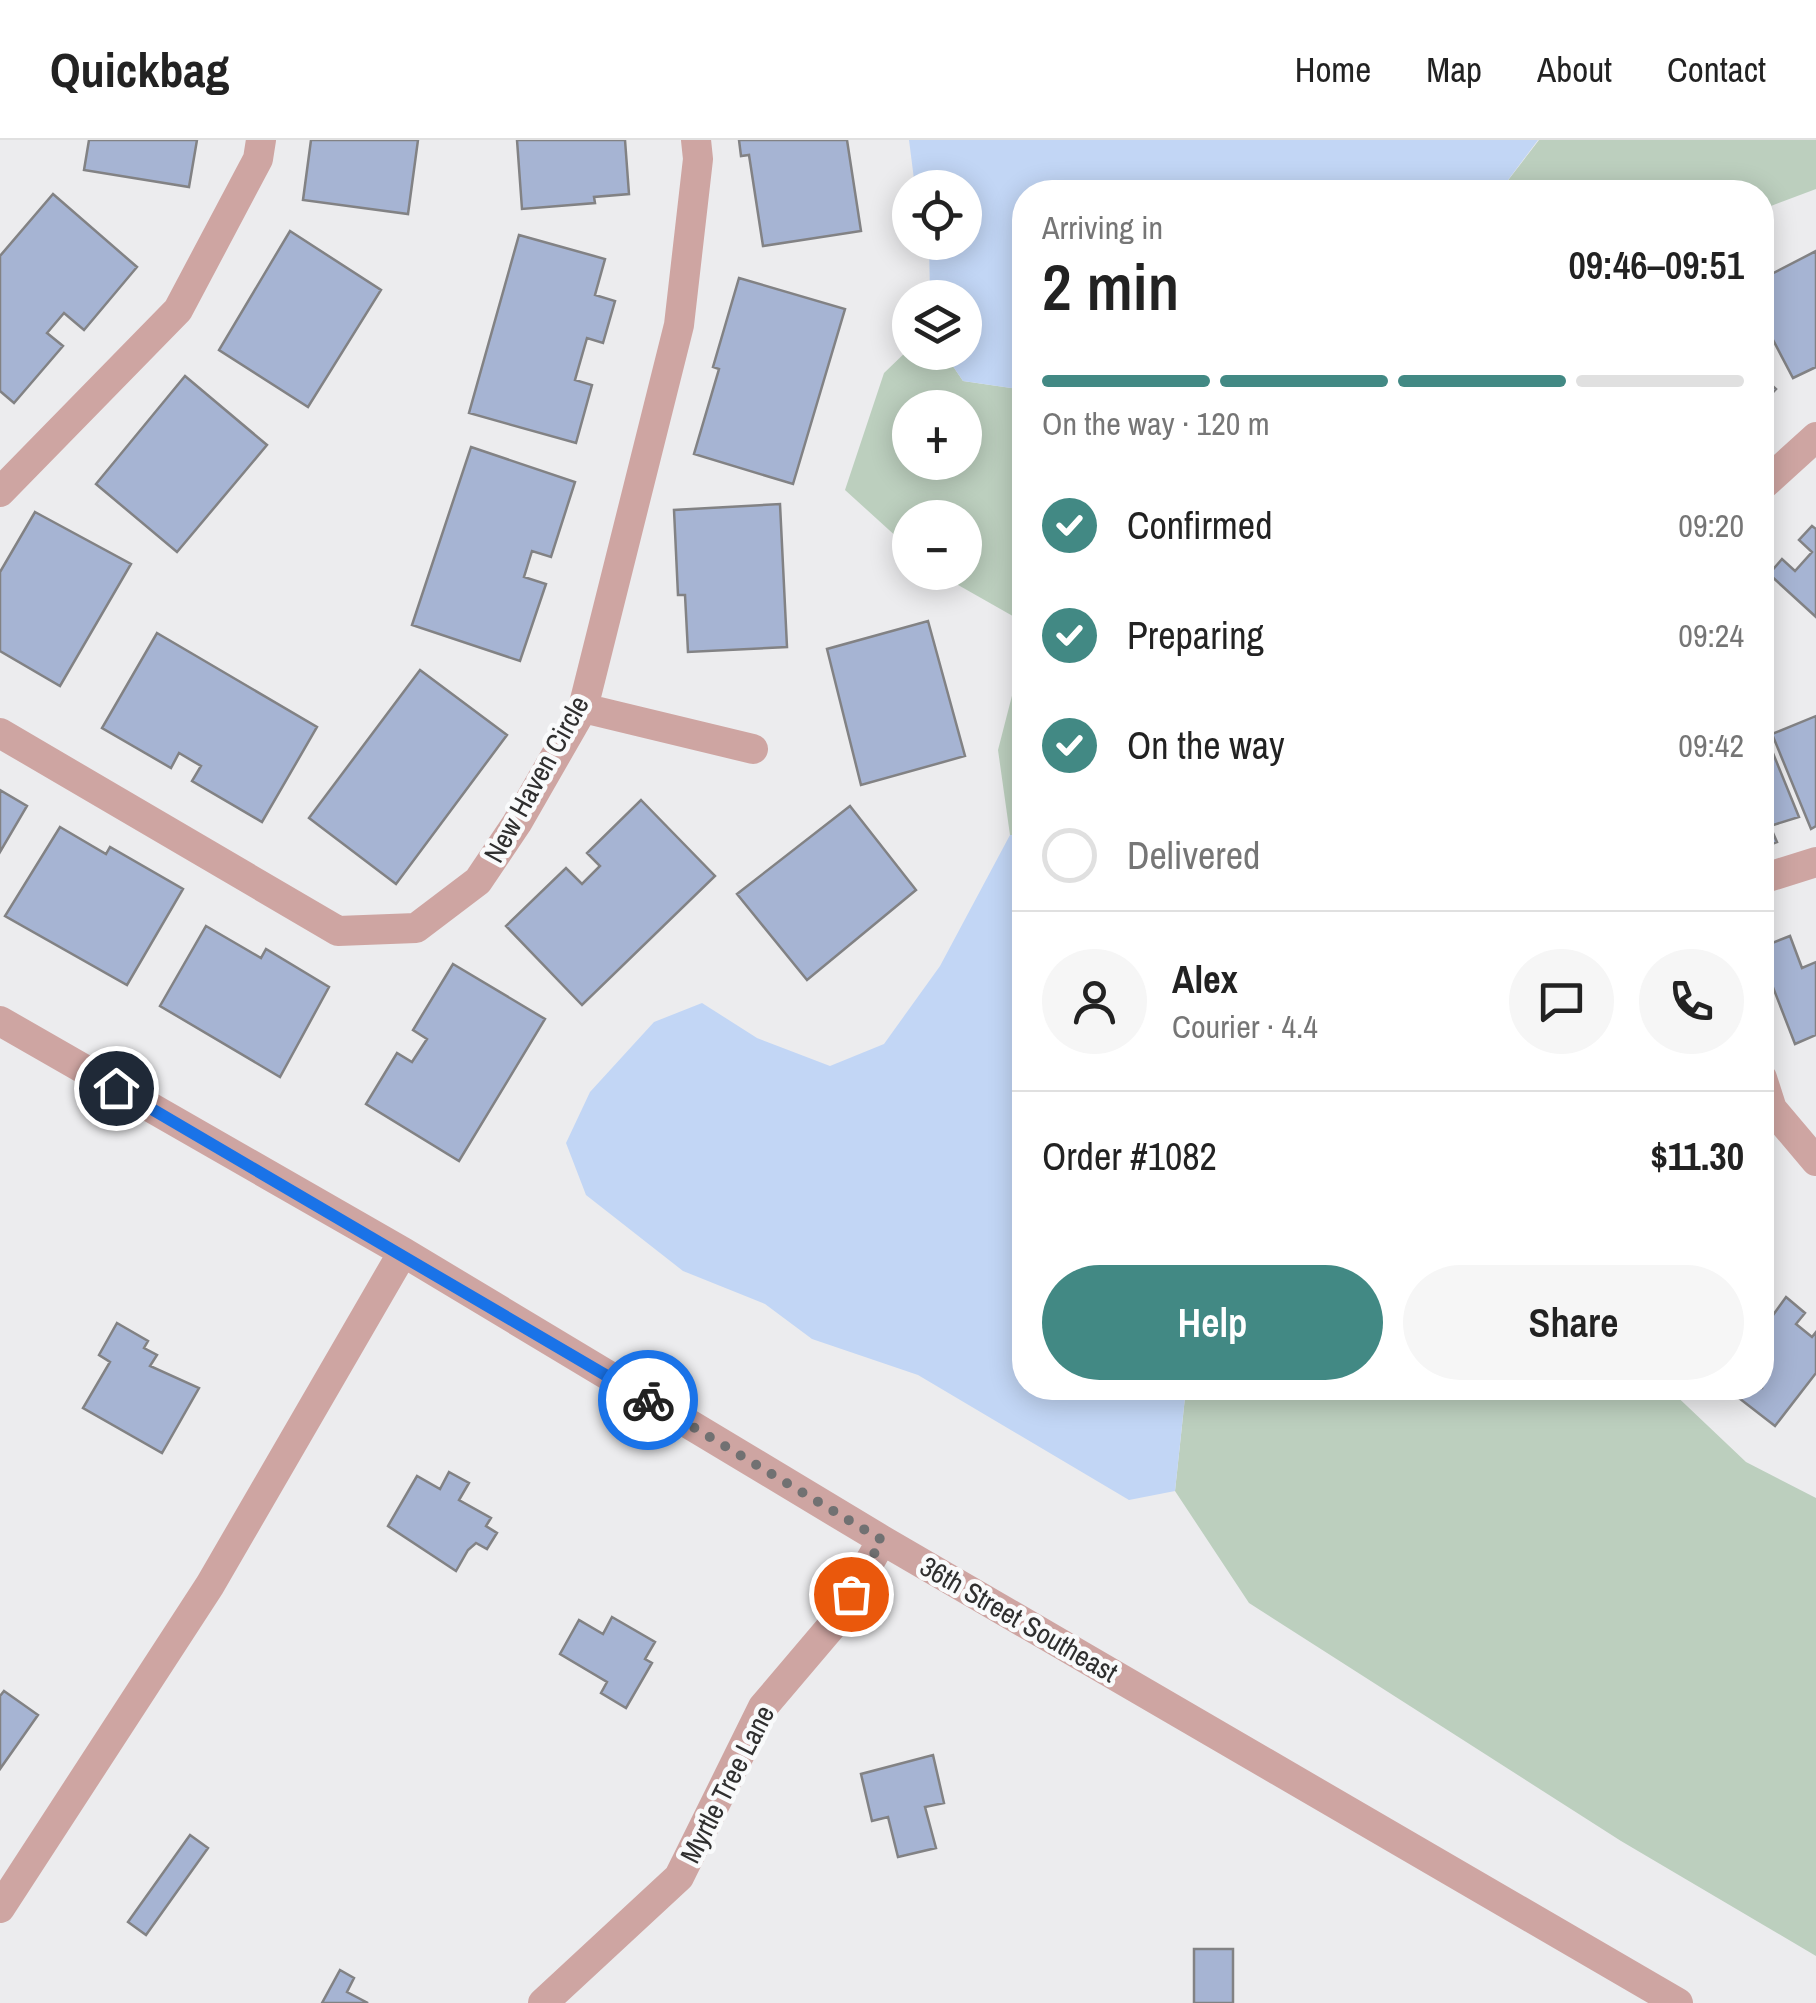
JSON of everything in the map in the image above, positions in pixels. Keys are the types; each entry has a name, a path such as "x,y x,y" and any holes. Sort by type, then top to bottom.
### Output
{"street":[{"path":"0,492 102,393 178,310 258,159 260,140"},
{"name":"New Haven Circle","path":"0,733 338,931 416,928 478,881 517,823 582,708 679,325 698,159 696,140"},
{"path":"1774,475 1816,436"},
{"path":"582,708 754,750"},
{"path":"1774,875 1816,862"},
{"name":"36th Street Southeast","path":"0,1020 403,1252 882,1540 1678,2003"},
{"path":"1774,1110 1816,1160"},
{"path":"0,1908 210,1585 403,1252"},
{"name":"Myrtle Tree Lane","path":"544,2003 678,1877 762,1707 836,1621 882,1540"}],"green space":[{"path":"1539,140 1816,140 1816,189 1774,205 1774,180 1508,180"},
{"path":"892,365 892,370 956,370 963,381 1012,388 1012,616 967,590 982,590 982,500 892,500 892,533 845,490 884,373"},
{"path":"1012,696 1012,835 1010,835 998,750"},
{"path":"1185,1400 1681,1400 1746,1462 1816,1498 1816,1956 1621,1841 1249,1603 1175,1491"}],"water":[{"path":"909,140 1538,140 1508,180 1012,180 1012,388 963,381 956,370 982,370 982,280 930,280 929,260 982,260 982,170 913,170"},
{"path":"1012,835 1012,1400 1185,1400 1175,1491 1129,1500 918,1375 812,1339 765,1304 683,1271 586,1195 566,1143 590,1092 654,1022 702,1003 757,1038 830,1066 884,1044 940,966"}],"building":[{"path":"89,140 197,140 189,187 84,170"},
{"path":"311,140 418,140 408,214 303,200"},
{"path":"517,140 625,140 629,194 594,197 595,203 522,209"},
{"path":"739,140 847,140 861,231 763,246 749,155 741,156"},
{"path":"53,194 137,267 84,330 64,313 47,333 63,346 14,403 0,391 0,256"},
{"path":"290,231 381,290 308,407 219,350"},
{"path":"519,235 605,259 595,295 615,301 603,343 587,338 575,380 592,385 576,443 469,413"},
{"path":"1816,251 1816,367 1793,378 1774,342 1774,273"},
{"path":"739,278 845,309 793,484 694,454 719,369 713,367"},
{"path":"185,376 267,445 177,552 96,484"},
{"path":"471,447 575,482 551,557 532,551 524,577 546,584 520,661 412,625"},
{"path":"780,504 787,647 688,652 685,595 678,595 674,510"},
{"path":"35,512 131,564 60,686 0,651 0,572"},
{"path":"1812,526 1816,529 1816,617 1774,579 1774,568 1782,559 1795,571 1812,552 1799,540"},
{"path":"928,621 965,756 861,785 827,649"},
{"path":"157,633 317,727 262,822 192,781 201,766 179,753 171,768 102,728"},
{"path":"420,670 507,735 396,884 309,818"},
{"path":"1816,716 1816,826 1811,829 1774,739 1774,733"},
{"path":"1774,756 1799,817 1774,825"},
{"path":"0,790 27,806 0,852"},
{"path":"641,800 715,876 582,1005 506,926 566,868 582,884 600,866 587,853"},
{"path":"850,806 916,890 807,980 737,894"},
{"path":"60,827 106,854 110,847 183,889 127,985 5,916"},
{"path":"206,926 261,958 266,949 329,987 280,1077 160,1006"},
{"path":"1790,936 1802,968 1816,962 1816,1035 1795,1044 1774,990 1774,942"},
{"path":"453,964 545,1019 459,1161 366,1104 397,1053 412,1062 427,1039 413,1030"},
{"path":"1786,1297 1805,1313 1796,1324 1812,1337 1816,1332 1816,1373 1775,1426 1741,1400 1774,1400 1774,1314"},
{"path":"117,1323 148,1341 144,1348 157,1355 150,1366 199,1388 162,1453 83,1408 110,1362 99,1355"},
{"path":"449,1472 469,1483 459,1500 491,1518 486,1526 497,1533 487,1549 476,1543 468,1550 456,1571 388,1526 417,1476 440,1489"},
{"path":"612,1617 655,1642 645,1659 652,1663 626,1708 601,1693 607,1682 560,1654 579,1620 603,1634"},
{"path":"4,1691 38,1715 0,1769 0,1696"},
{"path":"933,1755 944,1803 925,1807 936,1848 898,1857 888,1817 872,1821 861,1774"},
{"path":"190,1835 208,1848 146,1935 128,1922"},
{"path":"1194,1949 1233,1949 1233,2003 1194,2003"},
{"path":"340,1970 354,1978 347,1992 368,2003 322,2003"}],"way so far":[{"path":"648,1400 882,1540 851,1594"}],"route":[{"path":"116,1088 403,1252 648,1400"}]}
